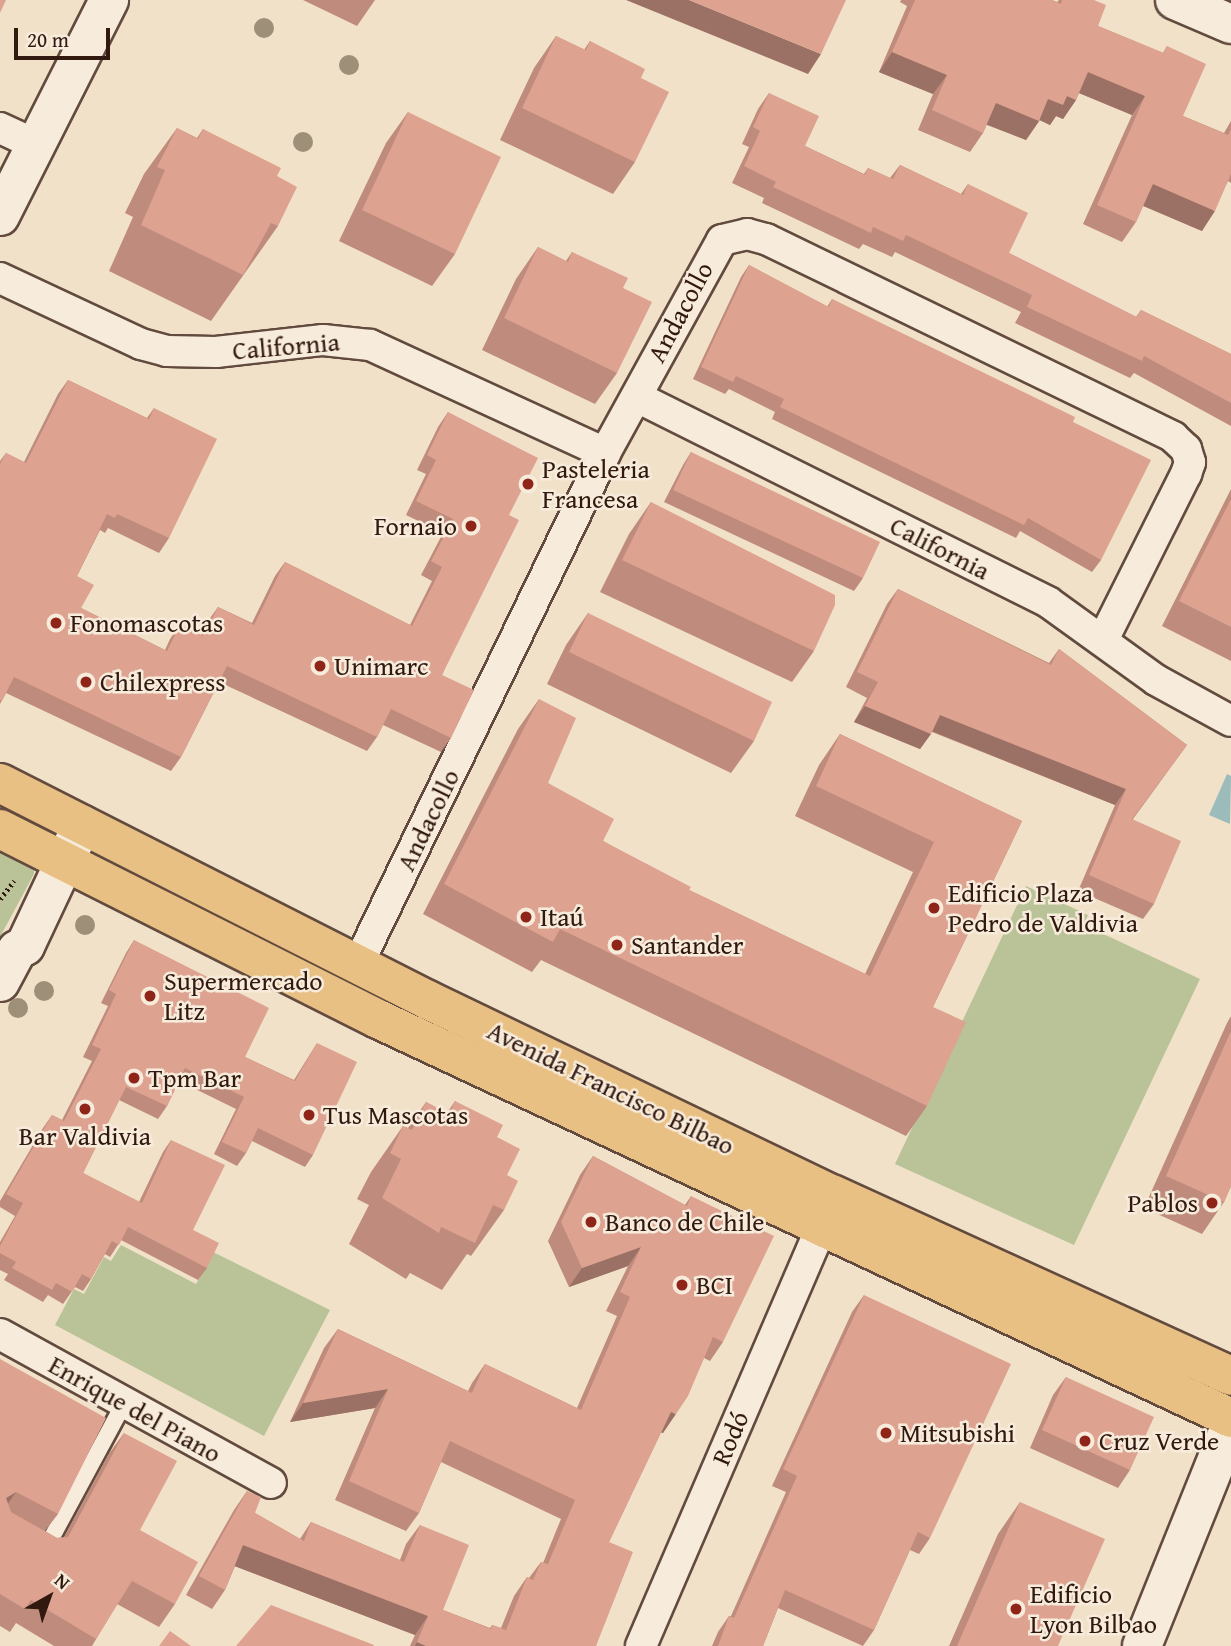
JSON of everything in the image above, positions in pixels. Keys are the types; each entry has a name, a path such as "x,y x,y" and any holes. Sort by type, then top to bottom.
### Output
{"main road":[{"name":"Avenida Francisco Bilbao","path":"0,783 358,964 834,1195 1231,1376"},
{"name":"Avenida Francisco Bilbao","path":"0,829 378,1019 821,1229 1231,1418"}],"street":[{"path":"0,216 109,0"},
{"path":"1175,0 1231,24"},
{"path":"0,128 36,145"},
{"name":"Andacollo","path":"358,964 605,453 711,253 722,240 757,235 1173,437 1186,449 1190,462 1186,474 1103,640"},
{"name":"California","path":"0,278 141,344 167,351 216,352 323,340 370,345 605,453"},
{"name":"California","path":"637,397 1048,602 1156,680 1231,721"},
{"path":"0,982 17,950 25,946 82,825"},
{"name":"Rodó","path":"641,1646 821,1229"},
{"name":"Enrique del Piano","path":"0,1334 271,1483"},
{"path":"1142,1646 1231,1426"}],"lane":[{"path":"35,1545 46,1551 124,1403"}],"path":[{"path":"0,899 19,875"}],"green space":[{"path":"0,843 34,867 34,874 0,937"},
{"path":"1026,886 1088,915 1084,925 1200,979 1074,1245 895,1164"},
{"path":"121,1245 196,1284 213,1252 330,1310 264,1436 55,1325 74,1289 84,1294 104,1257 111,1261"}],"water":[{"path":"1227,774 1231,776 1230,824 1209,815"}],"building":[{"path":"0,0 6,0 0,13"},
{"path":"689,0 846,0 821,54"},
{"path":"915,0 1052,0 1061,4 1062,0 1094,0 1106,5 1098,26 1164,53 1167,46 1206,64 1183,116 1228,135 1231,129 1231,174 1215,211 1153,184 1136,222 1097,205 1145,96 1088,72 1076,100 1067,96 1063,105 1048,99 1039,121 996,103 983,133 932,110 947,75 892,52"},
{"path":"556,36 586,50 590,41 645,69 641,78 669,92 635,162 522,108"},
{"path":"769,93 819,116 805,146 865,175 868,168 893,179 900,165 963,195 968,184 1028,213 1009,253 1137,317 1141,310 1231,354 1231,403 1144,356 1142,361 1027,307 1032,295 906,235 903,241 873,227 871,233 773,187 776,182 744,166 760,131 753,127"},
{"path":"408,112 501,157 455,254 362,210"},
{"path":"177,128 198,139 203,129 281,168 277,176 297,187 278,226 271,223 243,275 141,225 165,170 157,167"},
{"path":"538,247 568,262 572,252 628,278 623,288 652,302 617,373 504,318"},
{"path":"749,265 829,307 832,299 1075,417 1073,422 1151,460 1101,560 1028,518 1024,525 780,407 784,399 736,376 733,382 701,367"},
{"path":"68,380 149,419 154,408 217,439 169,538 117,514 115,518 107,514 77,576 94,585 81,608 167,651 180,625 203,636 218,607 254,625 285,562 412,626 442,567 431,561 453,519 416,501 436,460 427,455 448,412 538,458 509,515 519,520 442,675 474,690 451,738 391,709 377,737 227,666 181,757 14,677 2,701 0,700 0,464 6,453 26,463"},
{"path":"691,452 880,542 863,578 673,490"},
{"path":"1231,499 1231,627 1179,601"},
{"path":"651,502 835,595 835,605 814,651 622,560"},
{"path":"898,589 1051,665 1059,649 1187,745 1132,819 1181,841 1154,904 1089,875 1126,789 940,715 931,734 865,706 878,682 857,672"},
{"path":"588,613 772,702 754,741 569,652"},
{"path":"539,699 576,718 548,783 614,819 603,841 691,887 689,890 870,976 934,842 816,786 840,734 1022,821 933,1007 966,1022 927,1106 560,929 553,942 444,884"},
{"path":"134,940 269,1008 245,1057 295,1081 317,1043 357,1062 313,1155 258,1128 246,1153 222,1142 244,1097 185,1068 167,1106 126,1087 83,1173 142,1203 171,1140 225,1165 193,1230 219,1243 207,1268 128,1227 119,1245 112,1241 91,1279 82,1274 72,1292 56,1283 52,1290 12,1268 16,1262 0,1253 0,1246 23,1203 6,1194 52,1115 64,1121 101,1049 92,1045 116,994 109,990"},
{"path":"1231,1031 1231,1186 1224,1202 1166,1176"},
{"path":"455,1101 503,1125 497,1137 520,1149 507,1175 518,1181 504,1210 493,1205 475,1243 441,1227 439,1233 382,1198 401,1159 390,1153 403,1126 412,1130 426,1102 449,1114"},
{"path":"593,1156 687,1206 691,1196 774,1236 723,1342 713,1337 688,1396 676,1414 671,1412 609,1542 633,1552 596,1646 426,1646 417,1642 428,1616 243,1545 225,1590 199,1576 247,1491 261,1497 255,1513 304,1541 311,1522 404,1562 420,1525 469,1545 443,1610 491,1629 492,1625 506,1630 527,1577 533,1580 541,1562 548,1564 575,1500 450,1441 419,1513 349,1481 388,1389 303,1403 338,1329 472,1393 485,1364 581,1410 630,1297 620,1292 641,1247 582,1268 561,1222"},
{"name":"Mitsubishi","path":"864,1295 1011,1364 930,1538 918,1532 874,1630 785,1590 763,1646 718,1646 729,1616 734,1618 797,1476 783,1469"},
{"path":"0,1359 106,1418 58,1514 16,1492 6,1498 11,1512 57,1538 68,1537 124,1433 177,1461 140,1530 198,1562 175,1604 132,1581 96,1639 31,1600 25,1609 0,1594"},
{"name":"Cruz Verde","path":"1066,1377 1154,1417 1130,1470 1042,1430"},
{"name":"Edificio Lyon Bilbao","path":"1020,1502 1105,1539 1058,1646 957,1646"},
{"path":"271,1605 374,1645 236,1646"},
{"path":"170,1631 191,1646 159,1646"}],"place":[{"name":"Pasteleria Francesa","path":"528,484"},
{"name":"Fornaio","path":"471,526"},
{"name":"Fonomascotas","path":"56,623"},
{"name":"Unimarc","path":"320,666"},
{"name":"Chilexpress","path":"86,682"},
{"name":"Edificio Plaza Pedro de Valdivia","path":"934,908"},
{"name":"Itaú","path":"526,917"},
{"name":"Santander","path":"617,945"},
{"name":"Supermercado Litz","path":"150,996"},
{"name":"Tpm Bar","path":"134,1078"},
{"name":"Bar Valdivia","path":"85,1109"},
{"name":"Tus Mascotas","path":"309,1115"},
{"name":"Pablos","path":"1212,1203"},
{"name":"Banco de Chile","path":"591,1222"},
{"name":"BCI","path":"682,1285"},
{"name":"Mitsubishi","path":"886,1433"},
{"name":"Cruz Verde","path":"1085,1441"},
{"name":"Edificio Lyon Bilbao","path":"1016,1609"}]}
